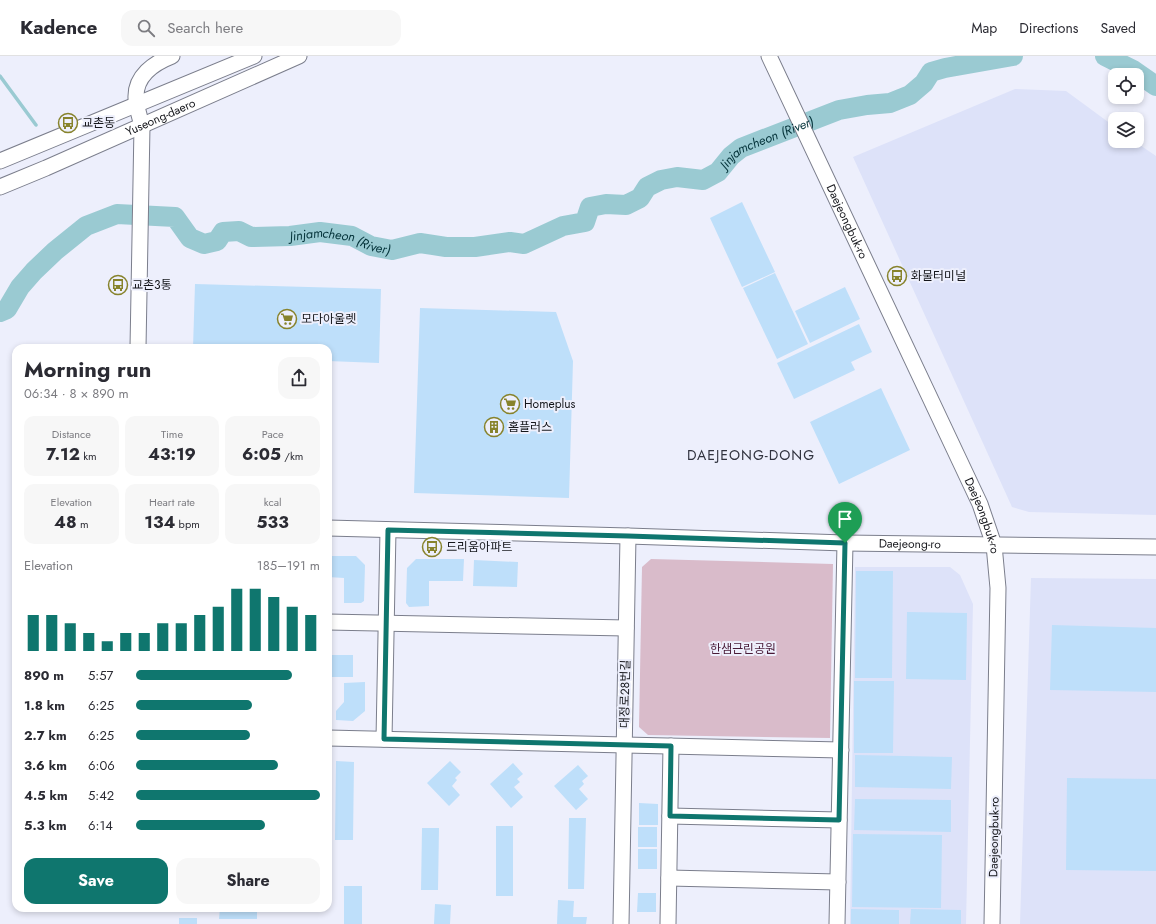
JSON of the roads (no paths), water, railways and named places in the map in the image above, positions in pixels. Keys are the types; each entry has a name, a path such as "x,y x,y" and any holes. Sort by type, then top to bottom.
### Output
{"street":[{"path":"138,344 142,126 136,104 136,96 139,82 145,73 172,56"},
{"name":"Yuseong-daero","path":"0,188 299,56"},
{"name":"Daejeongbuk-ro","path":"769,56 980,504 994,545 998,588 992,924"},
{"name":"Yuseong-daero","path":"0,161 247,57"},
{"name":"Daejeong-ro","path":"332,528 845,543 1156,547"},
{"path":"384,739 388,530"},
{"name":"대정로28번길","path":"621,924 628,536"},
{"path":"837,924 845,543"},
{"path":"332,622 626,628"},
{"path":"332,738 841,750"},
{"path":"668,924 671,746"},
{"path":"670,816 839,820"},
{"path":"669,878 838,882"}],"waterway":[{"name":"Jinjamcheon (River)","path":"0,312 7,309 20,287 55,251 86,226 117,214 175,217 190,238 204,244 217,241 223,232 239,231 251,237 290,236 320,232 352,236 371,246 392,250 420,243 446,247 475,247 510,242 524,244 563,226 585,222 590,207 606,204 626,205 640,198 647,187 661,180 677,177 703,180 718,172 731,156 741,148 839,110 890,103 910,95 924,83 931,72 945,68 1013,56"},
{"name":"Jinjamcheon (River)","path":"1105,56 1133,70 1156,86"},
{"path":"0,76 36,125"}],"place":[{"name":"교촌동","path":"68,123"},
{"name":"화물터미널","path":"897,276"},
{"name":"교촌3통","path":"118,285"},
{"name":"모다아울렛","path":"287,319"},
{"name":"Homeplus","path":"510,404"},
{"name":"홈플러스","path":"494,427"},
{"name":"드리움아파트","path":"432,547"}],"district":[{"name":"DAEJEONG-DONG","path":"751,455"}],"park label":[{"name":"한샘근린공원","path":"743,649"}]}
